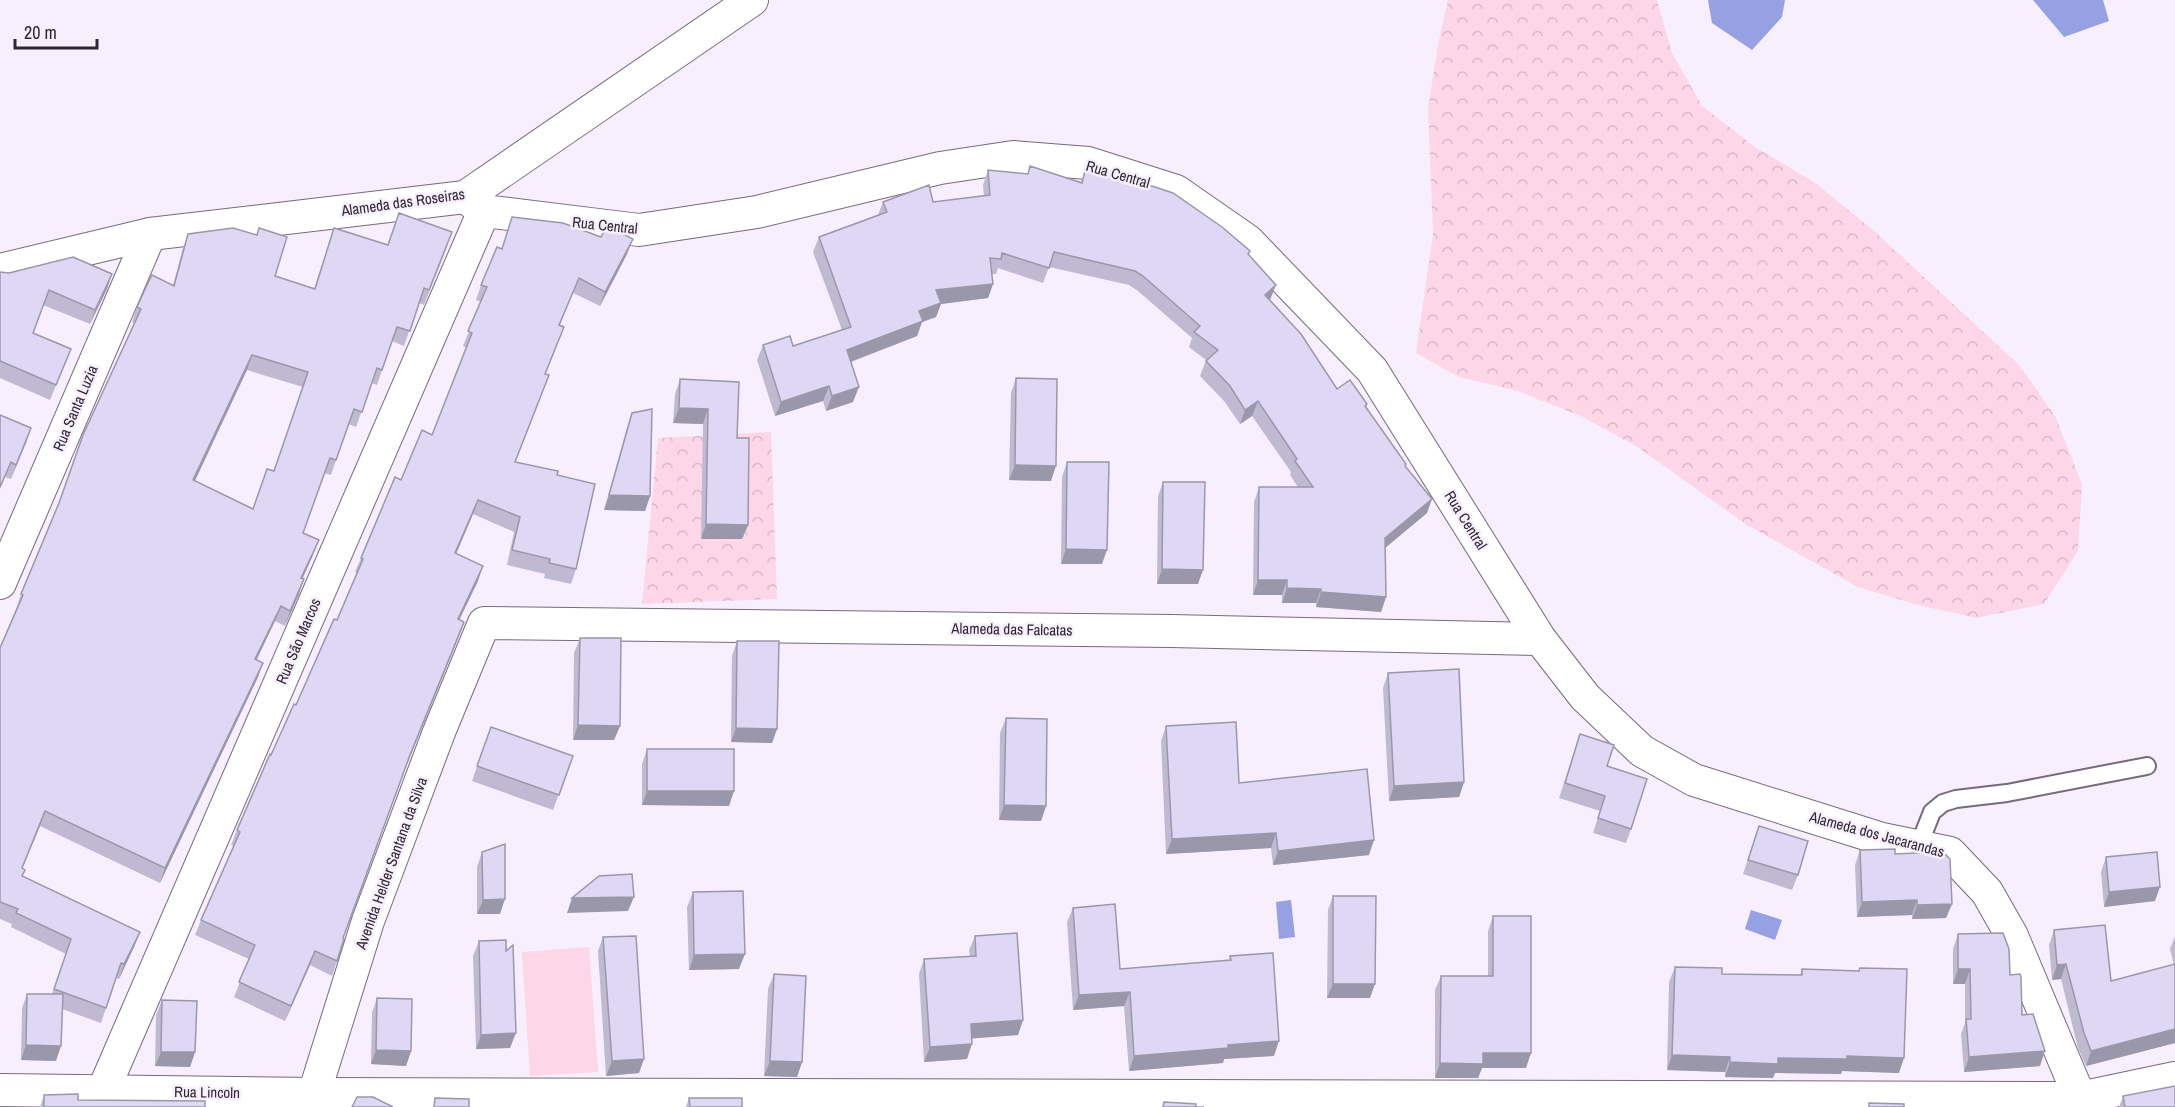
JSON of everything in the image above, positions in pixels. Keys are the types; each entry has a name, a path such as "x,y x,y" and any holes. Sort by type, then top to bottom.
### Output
{"street":[{"name":"Alameda das Roseiras","path":"0,270 150,234 475,204 752,0"},
{"name":"Rua Central","path":"475,204 639,230 757,212 940,168 1013,157 1088,163 1176,191 1248,241 1372,370 1540,639"},
{"name":"Rua São Marcos","path":"103,1091 475,204"},
{"name":"Rua Santa Luzia","path":"0,583 150,234"},
{"name":"Alameda das Falcatas","path":"484,623 1183,631 1540,639"},
{"name":"Avenida Helder Santana da Silva","path":"311,1101 368,921 439,732 484,623"},
{"name":"Alameda dos Jacarandas","path":"1540,639 1585,697 1642,751 1694,780 1882,839 1919,845 1950,854 1987,892 2012,936 2078,1103"},
{"name":"Rua Lincoln","path":"0,1090 103,1091 311,1101 2078,1103 2175,1078"}],"lane":[{"path":"1919,845 1932,812 1943,803 1956,799 2007,794 2147,766"}],"green space":[{"path":"1448,0 1657,0 1672,53 1702,106 1755,147 1814,182 1873,230 2020,366 2055,416 2082,484 2078,551 2044,604 1977,618 1918,605 1858,587 1747,525 1639,448 1583,417 1518,391 1459,377 1416,353 1433,234 1428,109"},
{"path":"771,432 777,599 642,604 658,438"},
{"path":"589,947 598,1072 530,1076 522,952"}],"water":[{"path":"1708,0 1785,0 1782,17 1752,50 1712,23"},
{"path":"2033,0 2103,0 2109,21 2064,37"},
{"path":"1291,900 1295,937 1279,939 1276,902"},
{"path":"1751,910 1782,920 1775,940 1745,929"}],"building":[{"path":"1030,166 1082,183 1085,171 1137,181 1173,193 1222,227 1250,251 1248,254 1276,285 1265,295 1301,334 1337,389 1350,380 1367,404 1365,406 1406,464 1405,466 1432,499 1385,538 1386,597 1321,592 1321,589 1287,588 1287,580 1258,580 1259,487 1313,487 1258,401 1245,410 1230,386 1206,361 1218,350 1194,332 1200,326 1135,271 1054,252 1049,268 1002,253 1001,259 990,258 993,284 936,290 941,303 919,311 923,321 847,350 859,387 832,396 829,386 781,402 763,345 790,336 793,346 851,327 819,237 887,212 883,202 929,185 933,202 990,195 988,170 1028,174"},
{"path":"399,213 452,232 429,290 424,288 410,331 397,327 382,370 377,368 362,412 354,409 336,460 330,458 303,533 319,540 301,578 304,579 290,611 281,606 255,659 263,663 165,868 45,811 22,868 25,870 22,876 140,932 124,964 121,963 106,1008 54,989 71,939 16,913 18,909 0,902 0,648 59,503 83,435 141,309 137,307 152,275 174,286 188,234 233,228 257,235 259,228 287,237 275,276 315,289 334,228 388,245","holes":["252,355 308,372 274,471 267,469 253,509 193,480"]},
{"path":"512,217 563,223 601,237 605,229 615,230 633,239 605,292 579,278 559,325 564,327 545,374 549,375 515,462 558,471 557,475 595,484 576,569 549,563 550,559 512,550 520,517 478,500 455,553 483,566 458,619 464,622 410,755 343,938 337,961 315,951 291,1006 239,982 255,945 201,920 240,832 237,830 270,754 294,704 296,705 334,619 337,620 395,477 401,480 422,430 432,435 472,333 468,331 487,287 481,285 497,247 502,249"},
{"path":"73,257 112,274 95,310 49,290 33,333 71,349 56,385 0,361 0,272 9,273"},
{"path":"1016,378 1057,379 1056,466 1015,465"},
{"path":"680,379 739,382 737,438 749,438 748,525 706,524 708,409 679,408"},
{"path":"652,409 650,496 609,495 632,413"},
{"path":"0,415 31,428 16,465 11,462 0,487"},
{"path":"1067,462 1109,462 1107,550 1066,549"},
{"path":"1163,482 1205,482 1203,570 1162,569"},
{"path":"580,638 621,638 620,726 578,725"},
{"path":"737,641 779,641 777,729 736,728"},
{"path":"1459,669 1464,782 1394,786 1388,673"},
{"path":"1006,718 1047,719 1046,806 1004,805"},
{"path":"1236,722 1239,783 1367,769 1374,840 1278,851 1276,833 1172,839 1166,726"},
{"path":"491,727 573,756 559,795 477,766"},
{"path":"1580,734 1614,745 1607,766 1647,779 1631,829 1598,818 1605,796 1565,783"},
{"path":"647,749 734,749 734,791 647,791"},
{"path":"1759,826 1808,841 1798,875 1748,860"},
{"path":"505,844 505,899 483,900 482,852"},
{"path":"1895,849 1895,854 1935,852 1946,855 1950,859 1952,904 1917,905 1917,900 1862,902 1860,850"},
{"path":"2157,852 2160,887 2109,892 2106,857"},
{"path":"632,874 634,897 572,898 599,876"},
{"path":"743,891 745,954 694,955 693,892"},
{"path":"1333,896 1376,896 1375,984 1333,984"},
{"path":"1115,904 1120,969 1231,960 1230,956 1273,953 1279,1041 1134,1056 1130,992 1079,995 1073,908"},
{"path":"1493,916 1531,916 1531,1053 1483,1053 1483,1064 1440,1063 1441,976 1493,976"},
{"path":"2105,925 2111,981 2175,964 2175,1029 2091,1051 2066,964 2057,965 2054,930"},
{"path":"1017,933 1023,1020 971,1024 972,1044 930,1047 924,959 976,956 975,936"},
{"path":"2003,933 2009,949 2010,975 2020,974 2021,977 2022,1015 2033,1014 2045,1051 1969,1057 1966,1019 1971,1019 1970,969 1958,969 1958,934"},
{"path":"636,936 644,1059 612,1061 603,937"},
{"path":"506,940 506,951 513,945 516,1033 481,1035 479,941"},
{"path":"1675,967 1722,968 1722,974 1802,975 1802,969 1859,971 1860,968 1907,969 1904,1058 1847,1056 1847,1059 1778,1058 1778,1064 1730,1062 1730,1057 1672,1055"},
{"path":"774,974 806,976 802,1062 770,1061"},
{"path":"27,994 63,994 61,1046 26,1045"},
{"path":"377,998 412,999 411,1051 376,1050"},
{"path":"162,1000 197,1001 195,1052 161,1052"},
{"path":"2175,1086 2175,1107 2125,1107 2123,1096"},
{"path":"78,1094 78,1100 205,1101 205,1107 44,1107 44,1095"},
{"path":"357,1097 373,1097 393,1107 352,1107"},
{"path":"435,1098 469,1099 469,1107 434,1107"},
{"path":"689,1098 742,1098 742,1107 690,1107"},
{"path":"1164,1102 1196,1104 1196,1107 1163,1107"},
{"path":"1869,1103 1904,1104 1904,1107 1869,1107"}]}
